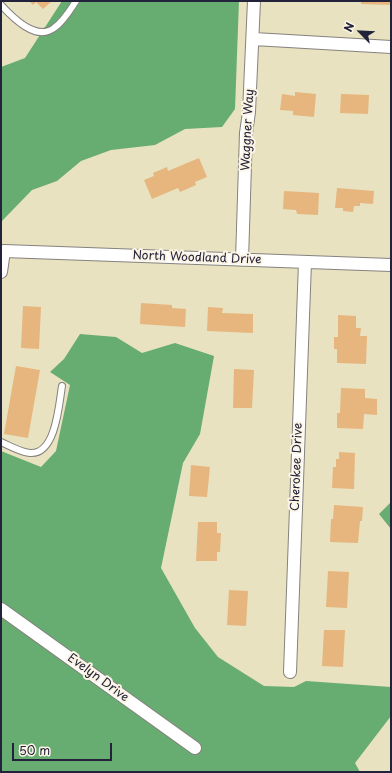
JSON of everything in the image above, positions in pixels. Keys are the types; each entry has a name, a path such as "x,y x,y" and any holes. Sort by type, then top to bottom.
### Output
{"street":[{"name":"Waggner Way","path":"242,260 246,133 250,112 254,39 254,1"},
{"path":"254,39 391,47"},
{"name":"North Woodland Drive","path":"1,272 4,251 391,265"},
{"name":"Cherokee Drive","path":"290,672 305,262"},
{"name":"Evelyn Drive","path":"1,609 195,748"}],"lane":[{"path":"1,5 14,20 27,28 40,32 53,29 66,16 76,1"},
{"path":"1,442 20,451 31,453 42,451 48,444 53,433 62,386"}],"green space":[{"path":"62,1 239,1 235,109 222,127 185,129 155,145 111,150 81,161 57,181 32,190 1,222 1,67 25,58"},
{"path":"80,334 116,337 142,353 175,343 214,356 200,434 183,463 161,568 195,628 218,657 264,686 294,687 306,681 391,687 391,716 355,763 360,772 1,772 1,451 41,467 56,451 70,385 50,372 64,359"},
{"path":"391,502 391,529 379,514"}],"building":[{"path":"29,1 52,1 43,9 36,2 33,5"},
{"path":"361,1 391,1 391,5 361,4"},
{"path":"295,92 316,94 314,117 293,115 293,111 280,110 282,94 295,96"},
{"path":"341,94 369,95 368,114 340,113"},
{"path":"199,158 207,177 195,182 196,185 180,192 178,188 152,199 144,180 154,176 153,173 167,167 168,171"},
{"path":"337,188 374,191 373,204 360,203 360,206 354,206 353,212 343,211 343,208 335,208"},
{"path":"284,191 319,193 318,215 297,214 296,210 283,209"},
{"path":"141,303 172,305 172,308 186,309 185,327 140,324"},
{"path":"23,306 41,307 39,349 21,348"},
{"path":"208,307 223,308 222,313 253,314 253,333 207,331"},
{"path":"338,315 356,316 356,328 361,328 360,336 367,336 366,364 337,363 337,349 334,349 334,337 338,337"},
{"path":"16,366 40,370 28,438 4,434"},
{"path":"234,369 254,370 252,408 233,408"},
{"path":"341,388 365,389 365,398 377,399 377,415 364,414 363,429 337,428 337,413 340,413"},
{"path":"339,452 355,453 354,489 332,488 333,467 336,467 336,459 339,459"},
{"path":"191,465 210,467 207,497 189,496"},
{"path":"334,505 363,507 358,543 330,542 331,519 333,519"},
{"path":"198,522 217,522 217,533 221,533 220,552 217,552 217,561 196,561"},
{"path":"328,571 349,572 347,608 326,607"},
{"path":"229,590 248,591 246,626 227,625"},
{"path":"324,630 345,630 343,667 322,666"}]}
